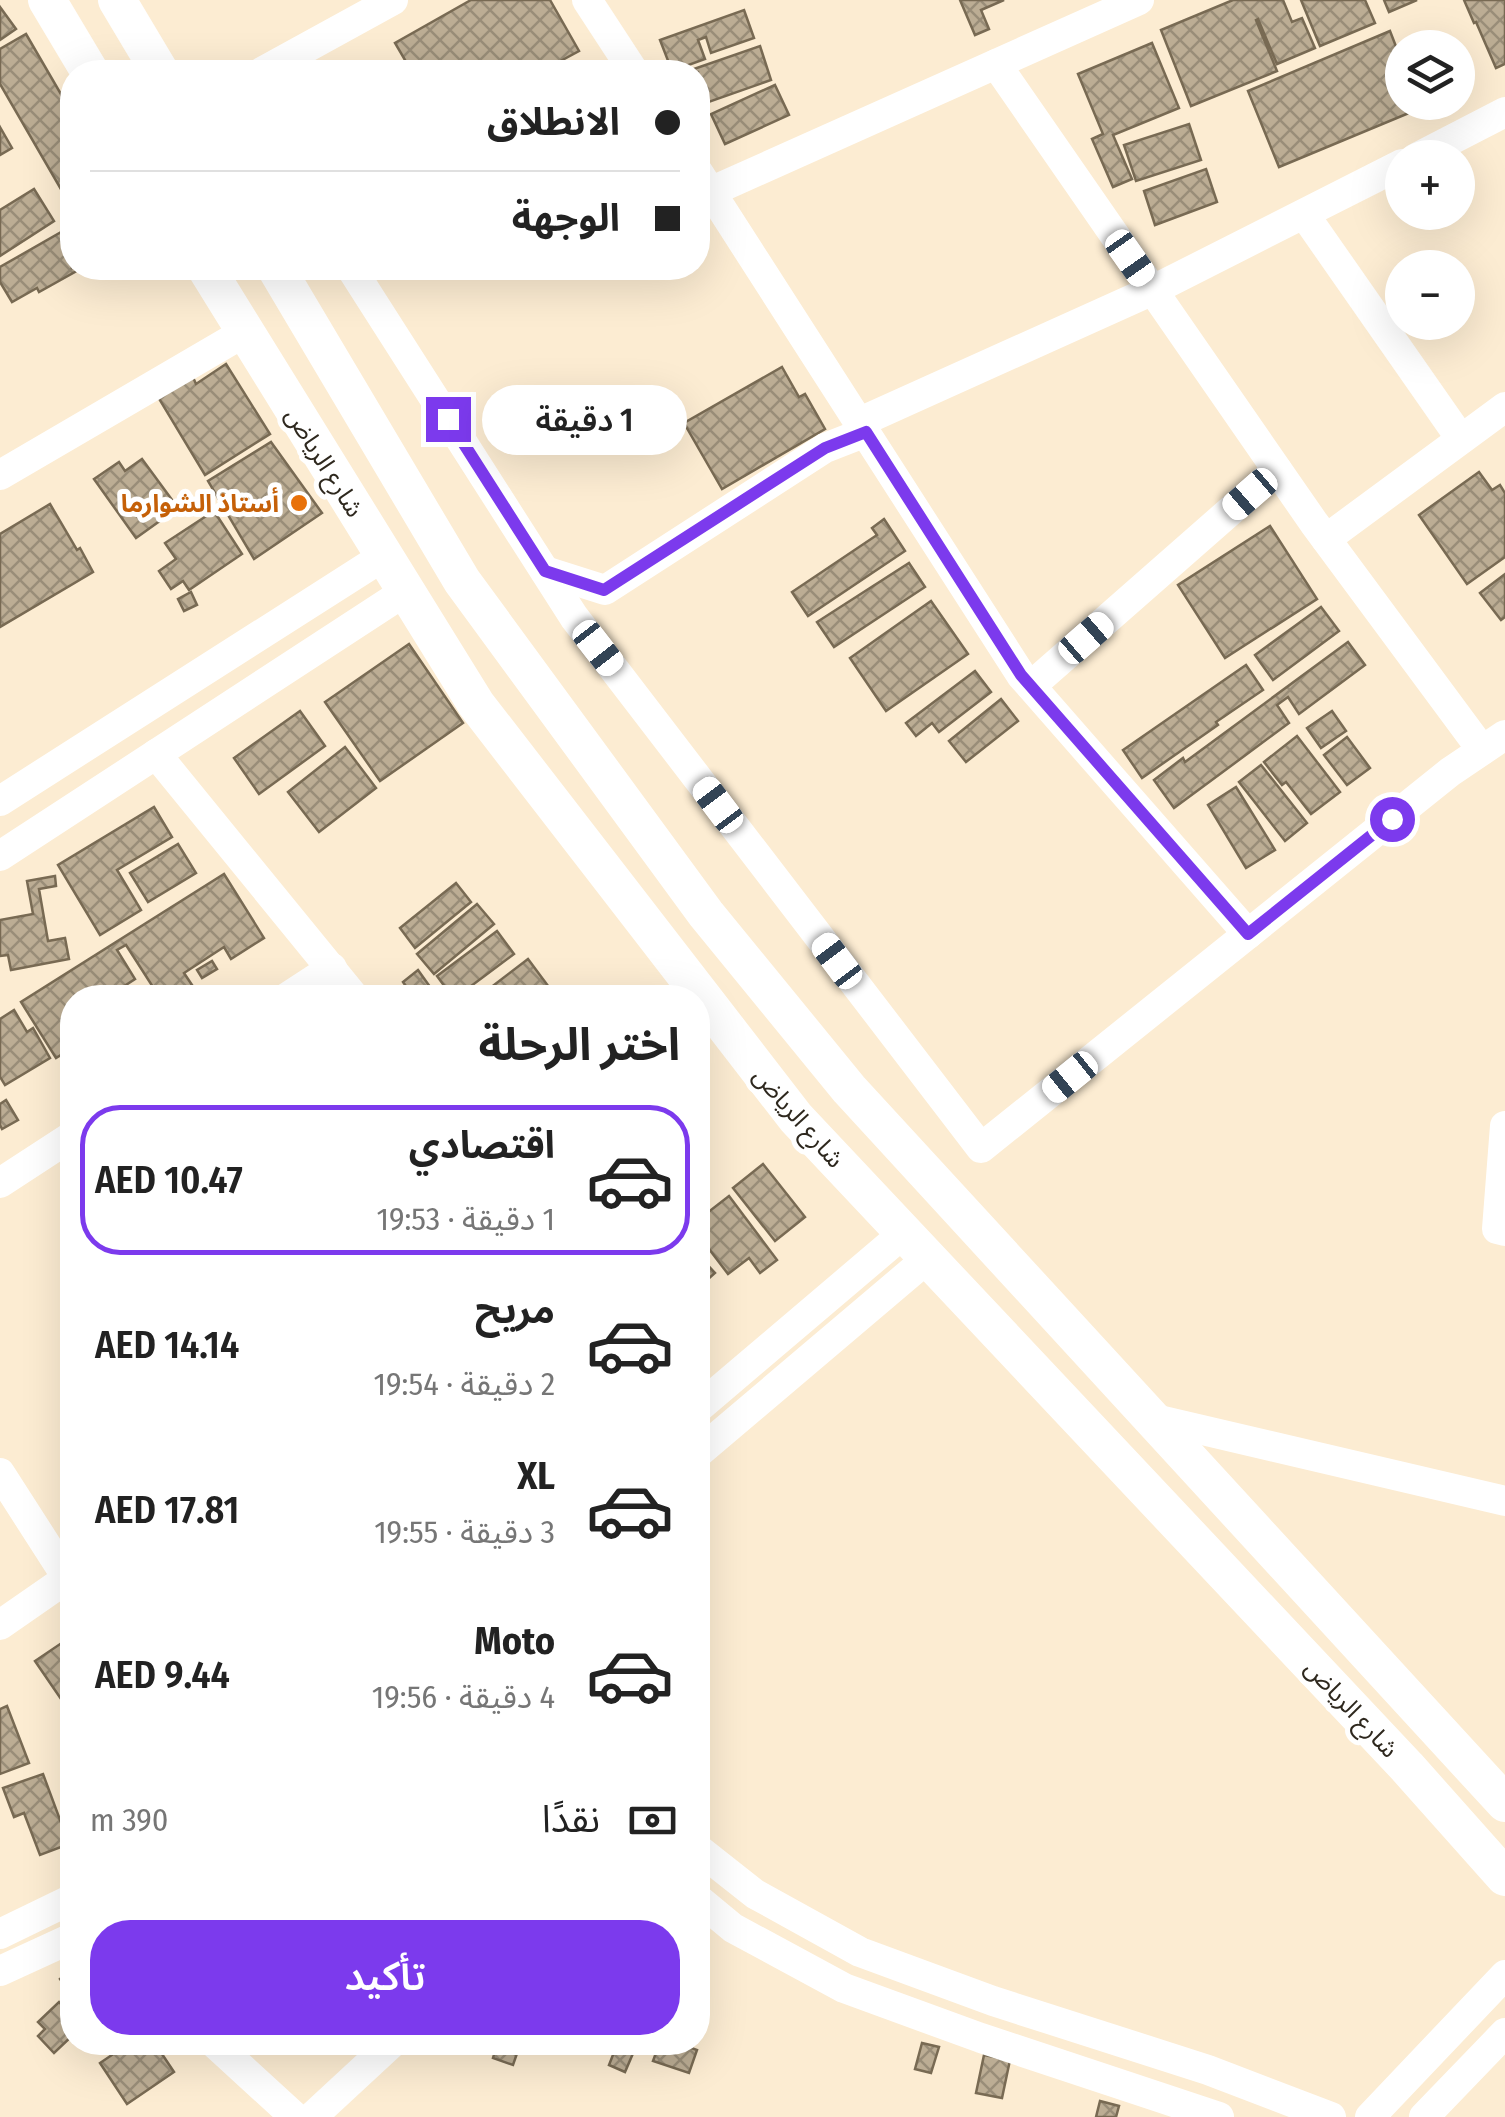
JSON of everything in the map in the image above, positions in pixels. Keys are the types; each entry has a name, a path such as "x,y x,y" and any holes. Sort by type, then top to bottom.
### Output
{"main road":[{"path":"47,0 83,60"},
{"path":"117,0 153,60"},
{"name":"شارع الرياض","path":"213,280 476,704 693,985"},
{"name":"شارع الرياض","path":"283,280 462,581 706,914 849,1089 1505,1803"},
{"name":"شارع الرياض","path":"710,1007 784,1103 1407,1767 1505,1877"}],"street":[{"path":"587,0 620,60"},
{"path":"710,180 996,64 1139,0"},
{"path":"283,60 384,2"},
{"path":"359,280 574,617 980,1148 1450,772 1494,743 1326,538 996,64"},
{"path":"1451,140 1505,112"},
{"path":"545,571 604,590 863,427 1153,290 1385,173"},
{"path":"710,191 1010,659 1248,934"},
{"path":"1304,214 1460,439"},
{"path":"5,459 244,332"},
{"path":"1326,538 1505,406"},
{"path":"1031,686 1277,470"},
{"path":"0,802 384,556"},
{"path":"0,856 406,591"},
{"path":"156,754 346,985"},
{"path":"306,985 332,968"},
{"path":"1503,1214 1505,1126"},
{"path":"0,1183 60,1144"},
{"path":"710,1399 916,1246"},
{"path":"710,1443 916,1246"},
{"path":"1151,1418 1505,1501"},
{"path":"0,1473 60,1562"},
{"path":"0,1625 60,1584"},
{"path":"710,1858 755,1894 860,1952 994,2001 1208,2070 1331,2117"},
{"path":"0,1934 60,1905"},
{"path":"710,1910 733,1928 844,1988 1220,2117"},
{"path":"0,1972 60,1944"},
{"path":"1370,2117 1505,1976"},
{"path":"1424,2117 1505,2033"},
{"path":"227,2055 294,2117"},
{"path":"312,2117 379,2055"}],"building":[{"path":"471,0 550,0 579,51 562,60 405,60 395,43"},
{"path":"960,0 1004,0 981,10 989,29 975,35"},
{"path":"1233,0 1283,0 1292,22 1302,18 1315,48 1277,64 1258,19 1277,71 1191,106 1161,30"},
{"path":"1301,0 1365,0 1375,23 1320,46"},
{"path":"1384,0 1417,0 1389,12"},
{"path":"1464,0 1505,0 1505,64 1496,68"},
{"path":"0,7 16,29 0,40"},
{"path":"744,10 754,38 711,53 706,37 698,40 702,60 668,60 660,40"},
{"path":"1385,33 1385,120 1392,120 1279,167 1248,91"},
{"path":"26,34 60,93 60,188 0,84 0,49"},
{"path":"1152,43 1179,108 1113,135 1132,179 1113,187 1092,139 1103,134 1078,74"},
{"path":"760,46 771,80 710,102 710,63"},
{"path":"775,85 789,115 725,144 711,114"},
{"path":"1189,124 1201,160 1136,181 1124,145"},
{"path":"0,127 12,148 0,155"},
{"path":"1206,169 1217,202 1155,225 1144,191"},
{"path":"34,189 54,221 0,256 0,210"},
{"path":"60,233 60,280 12,302 0,282 0,267"},
{"path":"226,364 270,434 205,475 158,397 192,375 196,384"},
{"path":"782,367 799,397 805,394 825,429 722,489 684,423"},
{"path":"271,442 322,513 254,559 208,481"},
{"path":"142,459 178,508 136,538 94,479 119,462 125,471"},
{"path":"1479,472 1492,490 1500,485 1505,493 1505,557 1467,584 1419,515"},
{"path":"50,504 93,572 0,627 0,534"},
{"path":"214,511 242,554 189,590 183,581 171,589 159,571 176,559 165,543"},
{"path":"884,519 905,551 808,616 792,592 877,535 872,528"},
{"path":"1270,526 1317,599 1225,658 1178,585"},
{"path":"909,563 925,587 834,647 817,622"},
{"path":"1505,574 1505,617 1501,620 1480,593"},
{"path":"191,592 197,605 184,611 178,599"},
{"path":"931,601 968,654 886,711 850,658"},
{"path":"1321,607 1339,631 1273,680 1255,655"},
{"path":"1348,642 1365,665 1299,714 1288,697 1277,705 1289,723 1174,808 1154,780 1183,758 1185,762"},
{"path":"409,644 463,723 380,781 325,702"},
{"path":"1246,665 1263,690 1142,778 1123,750"},
{"path":"975,671 991,692 939,732 932,723 916,736 906,723"},
{"path":"1001,699 1018,721 966,762 949,741"},
{"path":"300,711 325,746 259,794 234,758"},
{"path":"1332,711 1346,731 1321,748 1307,728"},
{"path":"1297,736 1340,792 1311,814 1264,762"},
{"path":"1347,737 1370,768 1347,785 1324,755"},
{"path":"345,747 376,788 319,832 288,792"},
{"path":"1261,765 1307,823 1285,841 1239,782"},
{"path":"1236,787 1275,850 1246,868 1208,805"},
{"path":"154,807 172,837 117,870 141,910 100,935 58,865"},
{"path":"178,844 196,873 148,902 130,873"},
{"path":"224,874 264,938 231,959 224,947 184,973 192,985 152,985 126,945 117,950 135,979 126,985 60,985 60,1056 56,1058 21,1002"},
{"path":"55,876 56,886 39,889 48,941 65,938 69,959 11,970 8,955 0,956 0,920 33,914 27,881"},
{"path":"456,883 471,902 415,948 400,928"},
{"path":"477,904 494,924 434,974 417,954"},
{"path":"497,931 514,954 472,985 444,985 437,976"},
{"path":"528,959 547,985 494,985"},
{"path":"212,961 217,969 202,978 197,970"},
{"path":"418,970 429,985 405,985 403,982"},
{"path":"14,1010 27,1032 33,1028 50,1058 5,1085 0,1077 0,1019"},
{"path":"6,1100 18,1120 2,1129 0,1104"},
{"path":"763,1164 805,1217 775,1241 733,1188"},
{"path":"729,1196 777,1260 760,1273 749,1258 728,1274 710,1250 710,1211"},
{"path":"60,1644 60,1697 35,1661"},
{"path":"7,1706 29,1763 0,1774 0,1709"},
{"path":"43,1774 60,1820 60,1847 40,1855 24,1813 14,1817 3,1788"},
{"path":"59,2002 60,2047 54,2053 38,2036 45,2029 38,2022"},
{"path":"922,2043 939,2047 931,2073 915,2069"},
{"path":"112,2055 163,2055 174,2072 127,2104 100,2063"},
{"path":"494,2055 516,2055 513,2065 493,2058"},
{"path":"613,2055 632,2055 625,2072 609,2065"},
{"path":"655,2055 695,2055 689,2073 653,2061"},
{"path":"984,2055 1010,2060 1002,2098 976,2093"},
{"path":"1100,2101 1119,2106 1116,2117 1096,2117"}],"place":[{"name":"أستاذ الشوارما","path":"299,503"}],"route":[{"path":"448,419 545,571 604,590 825,448 866,432 1021,675 1248,934 1392,819"}]}
